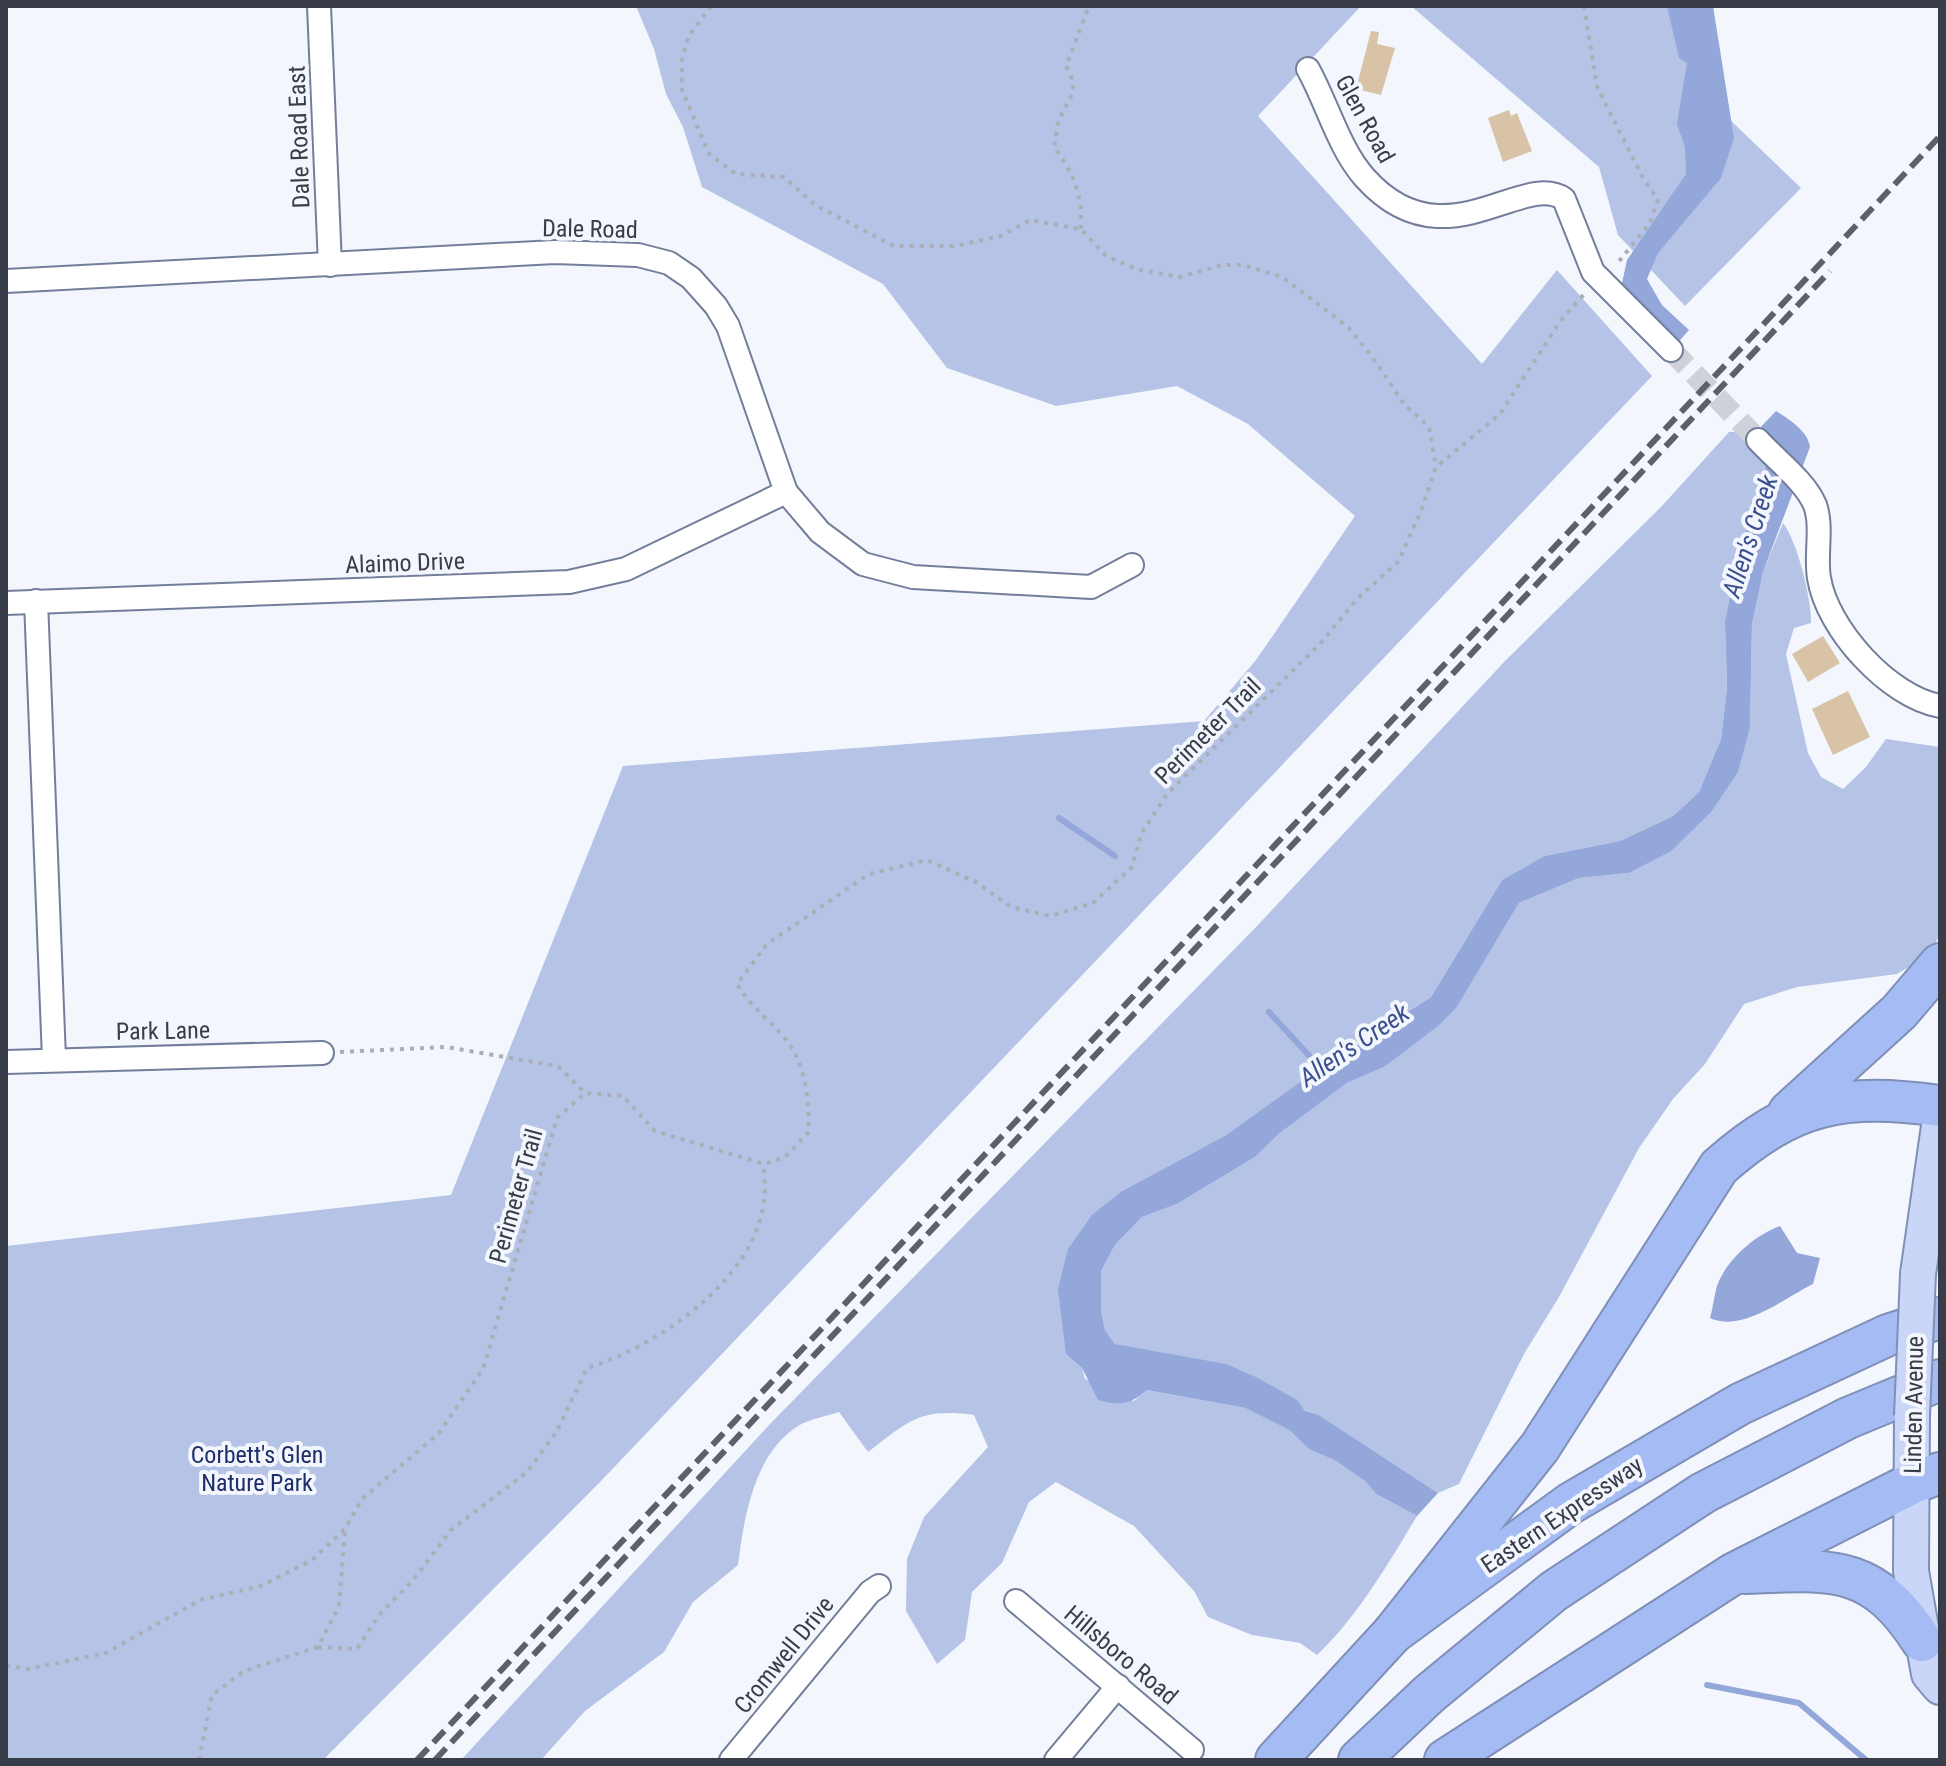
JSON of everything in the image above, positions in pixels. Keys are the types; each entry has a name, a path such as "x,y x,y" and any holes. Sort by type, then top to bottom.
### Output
{"highway":[{"path":"1777,1124 1899,1012 1940,964"},
{"path":"1393,1633 1540,1447 1719,1167 1748,1141 1777,1124 1834,1103 1863,1098 1940,1106"},
{"name":"Eastern Expressway","path":"1276,1760 1393,1633 1571,1503 1740,1404 1888,1335 1940,1318"},
{"path":"1359,1760 1429,1694 1554,1591 1703,1493 1848,1418 1940,1380"},
{"path":"1445,1760 1733,1574 1926,1478"},
{"path":"1733,1574 1790,1571 1844,1575 1877,1588 1901,1609 1922,1641"}],"main road":[{"name":"Linden Avenue","path":"1940,1119 1918,1274 1912,1416 1926,1478 1911,1571 1929,1674 1940,1687"}],"street":[{"name":"Dale Road East","path":"319,6 330,265"},
{"name":"Glen Road","path":"1308,69 1355,164 1377,189 1415,211 1449,217 1480,212 1534,193 1559,195 1568,205 1587,260 1600,280 1671,350"},
{"name":"Dale Road","path":"6,281 555,252 638,255 669,263 703,289 728,326 786,492 820,532 842,551 885,571 913,577 1091,587 1132,565"},
{"path":"1762,445 1810,496 1817,519 1819,578 1836,621 1877,673 1920,701 1940,706"},
{"name":"Alaimo Drive","path":"6,603 569,582 626,569 786,492"},
{"path":"36,601 54,1059"},
{"name":"Park Lane","path":"6,1062 322,1053"},
{"name":"Cromwell Drive","path":"731,1760 870,1592 879,1586"},
{"name":"Hillsboro Road","path":"1016,1601 1192,1750"},
{"path":"1056,1760 1118,1686"}],"path":[{"path":"711,6 688,37 682,60 682,90 709,154 736,174 784,177 815,205 871,237 894,246 955,246 1001,236 1030,220 1081,229 1082,204 1072,171 1054,147 1059,120 1070,106 1074,85 1066,66 1089,6"},
{"path":"1436,467 1500,414 1561,320 1632,249 1655,215 1658,200 1643,178 1597,87 1584,6"},
{"name":"Perimeter Trail","path":"764,1164 784,1158 809,1132 807,1080 786,1038 749,1004 737,984 767,944 869,874 927,860 976,882 1011,907 1050,916 1093,903 1132,867 1141,834 1167,794 1398,562 1421,511 1436,467 1429,427 1404,404 1348,327 1282,277 1243,265 1222,265 1180,277 1139,270 1106,256 1081,229"},
{"path":"199,1760 212,1695 244,1671 318,1647 357,1649 379,1615 414,1579 451,1530 527,1472 557,1431 587,1368 652,1341 690,1315 724,1279 750,1242 764,1203 764,1164 655,1131 623,1096 585,1093 558,1066 446,1047 322,1053"},
{"name":"Perimeter Trail","path":"6,1666 28,1669 106,1653 200,1600 261,1586 287,1573 312,1560 345,1529 362,1499 439,1433 483,1369 557,1118 585,1093"},
{"path":"318,1647 339,1606 345,1529"}],"green space":[{"name":"Corbett's Glen Nature Park","path":"636,6 1361,6 1258,116 1482,364 1557,270 1652,376 601,1481 323,1760 6,1760 6,1246 451,1195 623,766 1204,721 1256,660 1355,516 1248,424 1177,386 1056,406 947,368 883,284 702,187 683,127 666,94 654,49"},
{"path":"1411,6 1699,6 1728,118 1801,188 1685,306 1618,235 1599,167"},
{"path":"1757,431 1773,447 1738,556 1725,621 1727,688 1721,739 1699,792 1673,816 1620,841 1544,856 1502,880 1431,997 1307,1077 1226,1135 1122,1191 1066,1354 1082,1368 1085,1379 1134,1401 1147,1390 1245,1408 1289,1430 1309,1449 1336,1461 1365,1481 1376,1494 1417,1516 1372,1589 1332,1640 1317,1655 1300,1643 1252,1635 1208,1617 1194,1591 1134,1526 1056,1482 1029,1502 1002,1563 972,1592 965,1640 937,1664 906,1611 907,1559 924,1517 988,1447 974,1415 941,1413 906,1424 868,1452 839,1412 798,1426 771,1453 761,1470 748,1507 738,1565 693,1602 664,1652 585,1711 541,1760 461,1760 770,1424 1257,926 1506,660 1661,507 1729,432"},
{"path":"1783,523 1803,571 1811,623 1794,628 1786,654 1808,753 1821,777 1843,789 1866,767 1886,739 1940,747 1940,933 1931,954 1897,974 1797,987 1744,1004 1705,1064 1673,1099 1639,1148 1559,1297 1524,1354 1459,1484 1438,1493 1319,1415 1150,1353 1115,1344 1105,1330 1101,1311 1101,1271 1115,1245 1142,1217 1177,1204 1255,1157 1280,1133 1347,1083 1384,1067 1457,1007 1519,903 1579,878 1629,873 1670,852 1750,727 1752,625 1763,572"}],"water":[{"path":"1667,6 1713,6 1734,138 1721,178 1658,253 1647,279 1662,305 1689,330 1674,347 1627,298 1622,283 1627,260 1686,174 1685,147 1677,124 1687,63 1679,58"},
{"path":"1776,411 1802,431 1810,447 1763,572 1752,625 1750,727 1738,772 1711,812 1670,852 1629,873 1579,878 1519,903 1457,1007 1438,1026 1384,1067 1347,1083 1280,1133 1255,1157 1177,1204 1142,1217 1115,1245 1101,1271 1101,1311 1105,1330 1115,1344 1226,1364 1258,1378 1297,1400 1304,1410 1319,1415 1438,1493 1417,1516 1376,1494 1365,1481 1336,1461 1309,1449 1289,1430 1245,1408 1147,1390 1124,1403 1098,1400 1082,1368 1066,1354 1058,1289 1068,1249 1092,1215 1122,1191 1226,1135 1307,1077 1431,997 1502,880 1544,856 1620,841 1673,816 1699,792 1721,739 1727,688 1725,621 1738,556 1772,447 1757,431"},
{"path":"1780,1226 1797,1253 1820,1258 1813,1284 1749,1318 1723,1321 1710,1318 1717,1286 1727,1267 1751,1242"}],"building":[{"path":"1371,31 1379,32 1377,44 1395,48 1381,95 1356,89"},
{"path":"1509,110 1511,116 1517,113 1532,151 1503,162 1488,118"},
{"path":"1823,636 1840,663 1808,682 1792,654"},
{"path":"1848,691 1870,737 1833,755 1812,709"}],"waterway":[{"path":"1059,818 1115,856"},
{"path":"1269,1012 1326,1074"},
{"name":"Allen's Creek","path":"1707,1685 1799,1703 1866,1760"}],"tunnel":[{"path":"1671,350 1758,440"}],"railway":[{"path":"417,1760 1940,136"},
{"path":"435,1760 1830,271"}]}
